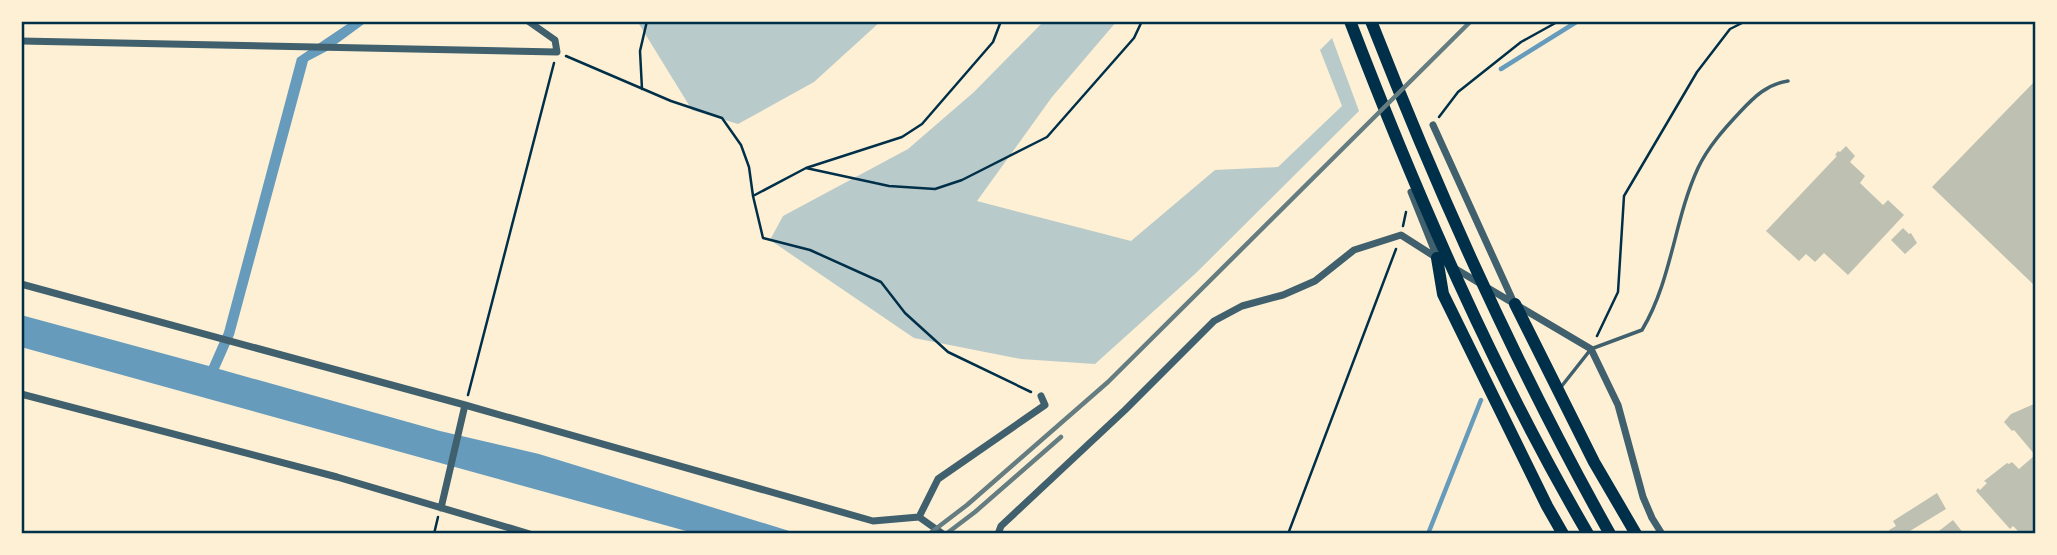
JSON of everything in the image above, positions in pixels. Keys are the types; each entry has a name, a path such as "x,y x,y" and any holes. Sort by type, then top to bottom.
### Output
{"highway":[{"path":"1371,21 1411,122 1506,335 1610,534"},
{"path":"1351,25 1487,342 1588,534"},
{"path":"1437,258 1443,294 1563,534"},
{"path":"1515,304 1594,462 1636,534"}],"street":[{"path":"21,41 557,52 555,40 528,21"},
{"path":"1433,125 1515,304"},
{"path":"1411,192 1437,258"},
{"path":"998,534 1001,526 1125,410 1214,321 1242,306 1283,295 1315,281 1354,250 1401,235 1591,349 1618,405 1643,497 1651,518 1662,534"},
{"path":"21,284 465,405 873,521 919,517 943,534"},
{"path":"21,394 337,477 530,534"},
{"path":"919,517 938,479 1045,405 1041,396"},
{"path":"441,508 465,405"}],"lane":[{"path":"1559,391 1591,349 1642,330 1660,292 1698,169 1710,148 1727,125 1756,95 1775,83 1788,81"}],"path":[{"path":"642,89 640,51 647,21"},
{"path":"752,196 806,168 902,136 922,124 993,42 1001,21"},
{"path":"806,168 889,186 935,188 962,180 1047,138 1135,38 1142,21"},
{"path":"1433,125 1458,92 1521,42 1559,21"},
{"path":"1591,349 1618,292 1624,196 1697,72 1731,29 1746,21"},
{"path":"465,405 557,52 642,89 722,118 741,145 749,167 752,196 763,238 810,250 881,282 905,313 948,352 1041,396"},
{"path":"1288,534 1401,235"},
{"path":"434,534 441,508"}],"shaded area":[{"path":"640,21 881,21 814,82 738,124 692,110 639,24"},
{"path":"1044,21 1117,21 1052,97 977,201 1131,241 1215,170 1278,167 1342,106 1320,50 1332,38 1359,111 1196,273 1095,364 1021,359 914,338 770,240 783,216 908,149 974,92"}],"water":[{"path":"352,21 368,21 327,51 308,61 234,335 219,369 440,431 539,454 799,534 697,534 21,347 21,315 209,366 224,332 297,58"}],"building":[{"path":"2036,80 2036,287 1932,187"},
{"path":"1846,146 1855,156 1850,162 1865,176 1860,183 1883,205 1888,200 1904,215 1848,275 1824,253 1815,262 1806,254 1799,261 1766,231 1837,156 1835,155 1838,151"},
{"path":"1903,228 1911,233 1917,243 1905,254 1891,240"},
{"path":"2036,403 2036,534 2021,534 2013,526 2010,529 1976,491 2007,463 2012,462 2019,469 2035,455 2004,422 2011,414"},
{"path":"1937,493 1946,509 1905,534 1891,534 1889,530 1896,526 1893,521"},
{"path":"1953,520 1964,534 1935,534"}],"waterway":[{"path":"1501,69 1578,21"},
{"path":"1428,534 1481,400"}],"railway":[{"path":"929,534 967,505 1108,382 1471,21"},
{"path":"946,534 1061,437"}]}
